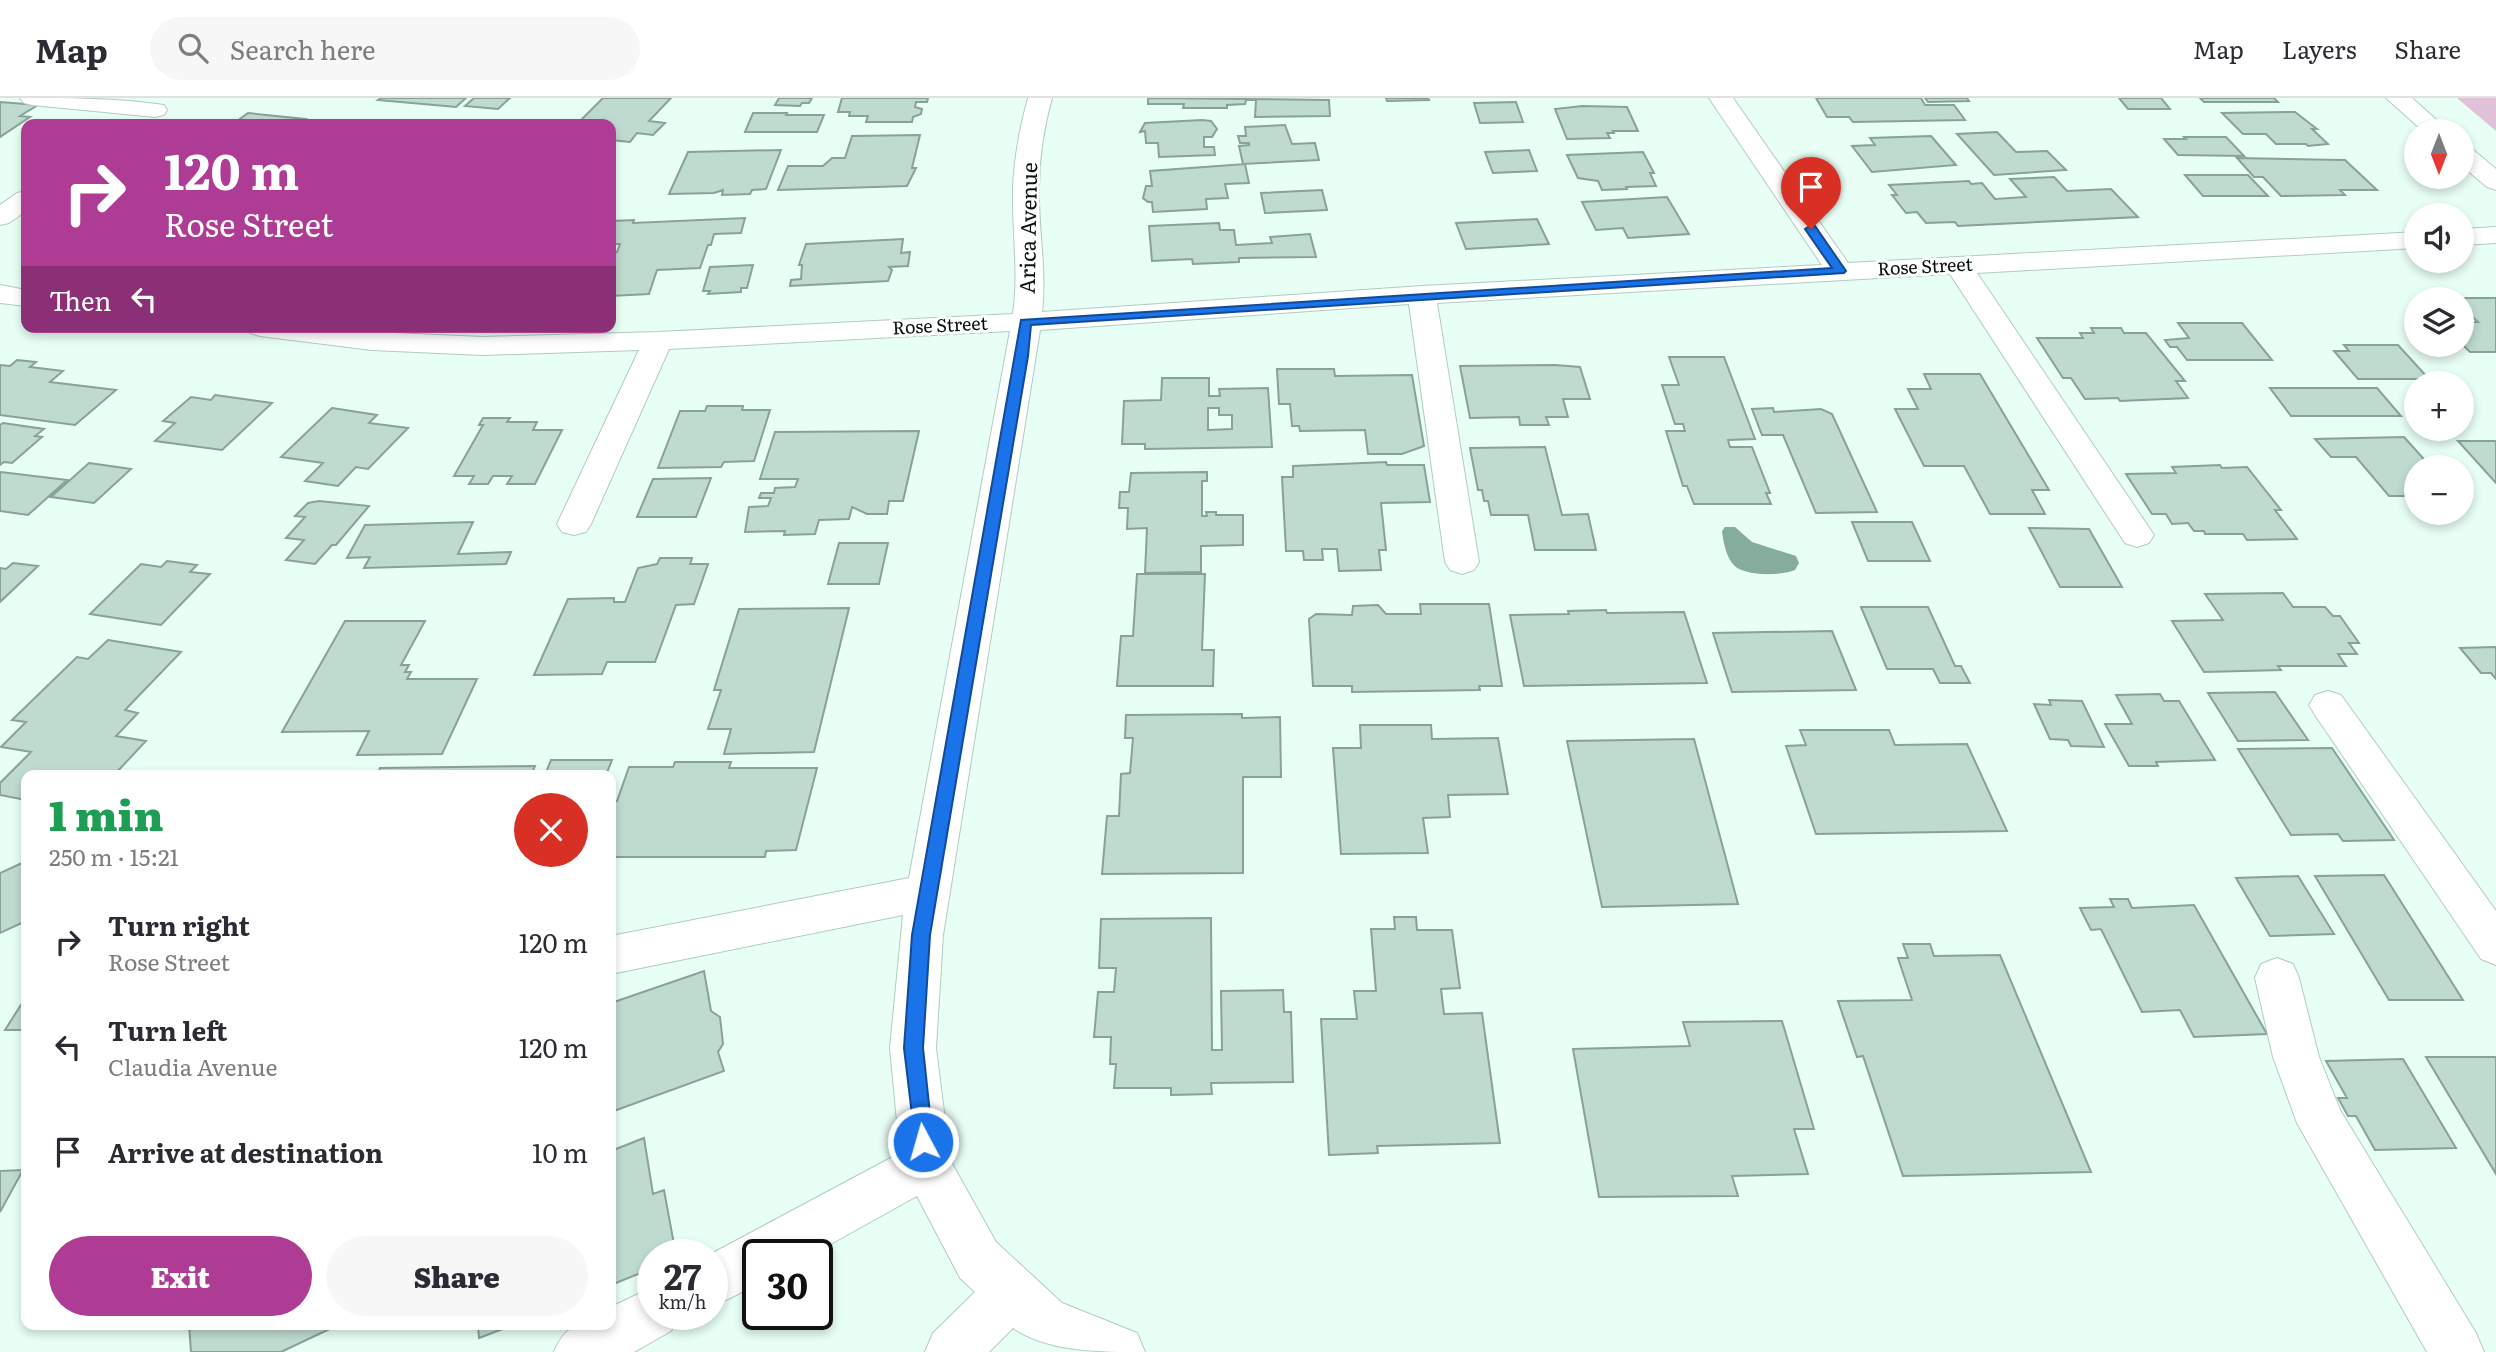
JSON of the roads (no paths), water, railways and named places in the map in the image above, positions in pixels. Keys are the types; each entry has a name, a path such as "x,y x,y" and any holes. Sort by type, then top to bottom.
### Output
{"street":[{"path":"32,98 163,104"},
{"name":"Arica Avenue","path":"1040,98 1032,127 1026,188 1030,292 1022,356 921,935 913,1048 926,1165 995,1276 1044,1322 1097,1348"},
{"path":"1721,98 1840,271"},
{"path":"2398,98 2423,119"},
{"path":"141,119 163,104"},
{"path":"2474,163 2496,182"},
{"path":"0,217 21,202"},
{"path":"2474,236 2496,235"},
{"name":"Rose Street","path":"308,333 372,341 482,346 658,341 1025,322 1422,295 2404,241"},
{"path":"1958,265 2137,535"},
{"path":"0,294 21,297"},
{"path":"1422,295 1462,562"},
{"path":"574,524 658,341"},
{"path":"2328,705 2496,946"},
{"path":"616,954 928,892"},
{"path":"2277,978 2296,1057 2321,1123 2457,1352"},
{"path":"789,1239 926,1165"},
{"path":"952,1352 995,1276"},
{"path":"581,1352 637,1322"}]}
